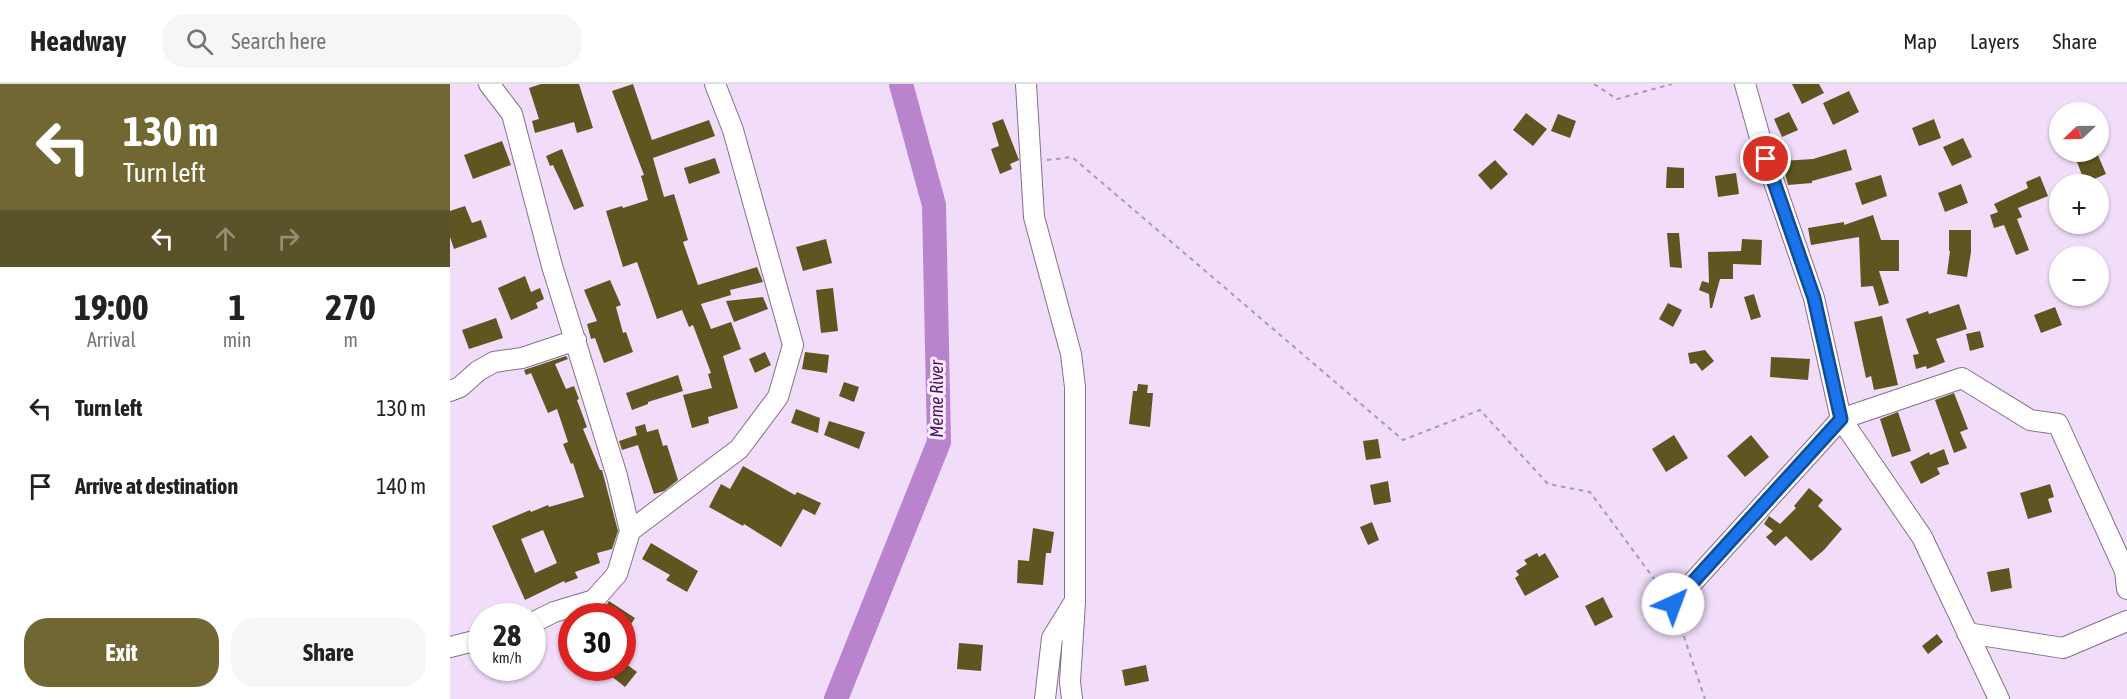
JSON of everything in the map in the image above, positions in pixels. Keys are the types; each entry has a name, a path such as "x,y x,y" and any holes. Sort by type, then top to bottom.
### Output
{"street":[{"path":"489,84 512,114"},
{"path":"504,84 552,266 617,476 630,531 617,574 594,600 546,616"},
{"path":"630,531 739,449 778,397 793,345 734,130 715,84"},
{"path":"1026,84 1034,217 1071,354 1075,387 1075,602 1070,682 1072,699"},
{"path":"1745,84 1766,159 1814,298 1841,419 1922,537 1999,699"},
{"path":"450,391 460,387 478,371 494,362 522,358 576,340"},
{"path":"1673,604 1841,419 1962,378 2030,420 2058,424 2125,572 2127,589"},
{"path":"1045,699 1052,638 1075,602"},
{"path":"1967,633 2063,648 2127,621"},
{"path":"450,647 468,642"}],"path":[{"path":"1594,84 1617,99 1672,84"},
{"path":"1031,162 1072,157 1403,440 1480,410 1548,484 1590,492 1673,604 1705,699"}],"building":[{"path":"541,84 579,84 593,128 577,133 574,122 535,133 532,121 539,119 529,88"},
{"path":"633,84 652,140 709,120 715,136 653,158 664,197 674,194 688,240 683,242 698,285 757,267 763,282 730,290 731,295 701,304 711,329 731,322 741,349 723,356 738,408 708,417 709,423 692,428 683,395 712,388 708,374 711,373 693,325 689,327 682,310 657,319 637,262 623,267 606,211 648,200 641,176 644,175 612,91"},
{"path":"1792,84 1819,84 1824,93 1802,104"},
{"path":"1849,91 1859,112 1833,125 1823,103"},
{"path":"1789,112 1798,130 1782,137 1774,119"},
{"path":"1526,113 1547,129 1533,146 1513,130"},
{"path":"1558,114 1576,121 1570,138 1551,131"},
{"path":"1003,119 1019,160 1010,164 1012,169 1000,174 991,149 999,146 992,123"},
{"path":"1934,119 1941,138 1919,146 1912,128"},
{"path":"1963,138 1972,157 1952,166 1943,147"},
{"path":"502,141 511,165 473,179 464,155"},
{"path":"562,149 584,206 574,210 553,165 550,166 546,156"},
{"path":"1846,149 1852,170 1812,181 1812,183 1788,185 1782,161 1813,159"},
{"path":"715,158 720,173 689,184 684,168"},
{"path":"1495,160 1508,174 1491,190 1478,175"},
{"path":"2077,162 2101,162 2106,174 2082,174"},
{"path":"1667,167 1684,168 1684,188 1666,188"},
{"path":"1736,173 1739,194 1718,197 1715,176"},
{"path":"1881,175 1887,196 1862,205 1855,183"},
{"path":"2040,176 2048,196 2018,208 2022,217 2017,219 2029,250 2016,255 2004,225 1994,228 1990,215 1998,212 1994,204 2028,188 2026,182"},
{"path":"1961,184 1968,203 1945,212 1938,193"},
{"path":"465,206 472,223 481,220 487,237 454,249 450,237 450,211"},
{"path":"1873,215 1881,240 1899,240 1899,271 1879,271 1889,303 1879,306 1873,286 1861,287 1859,237 1811,245 1808,228 1844,222 1844,225"},
{"path":"1949,230 1971,230 1971,252 1967,277 1947,274 1950,251"},
{"path":"1667,233 1679,233 1682,268 1670,267"},
{"path":"826,239 832,263 803,271 796,247"},
{"path":"1742,239 1762,240 1761,265 1733,264 1733,279 1720,279 1712,308 1710,308 1709,294 1699,290 1702,281 1709,283 1708,252 1741,251"},
{"path":"525,276 531,292 540,288 544,299 536,303 538,308 511,320 498,288"},
{"path":"610,280 621,305 616,307 623,333 626,332 633,352 604,363 595,338 591,339 587,324 597,321 584,290"},
{"path":"833,288 838,331 821,333 816,290"},
{"path":"1754,294 1761,317 1751,320 1744,297"},
{"path":"763,297 768,309 734,322 726,301"},
{"path":"1668,303 1682,310 1673,327 1659,319"},
{"path":"1959,304 1967,329 1936,339 1945,362 1927,369 1926,366 1916,369 1913,355 1919,354 1906,319"},
{"path":"2055,307 2062,325 2041,333 2034,315"},
{"path":"1882,316 1898,385 1874,390 1871,376 1866,378 1854,322"},
{"path":"496,318 503,338 469,349 462,330"},
{"path":"1980,331 1984,347 1970,351 1966,334"},
{"path":"1705,350 1714,361 1702,371 1696,363 1690,364 1688,353"},
{"path":"765,352 771,365 755,373 749,359"},
{"path":"805,352 829,355 827,373 802,369"},
{"path":"566,356 568,359 555,364 566,389 574,386 579,399 577,400 587,427 583,429 600,470 602,470 618,531 612,549 597,553 600,563 575,572 578,578 565,583 564,581 525,600 492,526 530,510 531,512 548,505 549,507 584,497 573,463 571,464 563,444 568,442 557,409 548,413 531,373 526,375 524,370","holes":["543,530 557,563 535,573 521,539"]},
{"path":"1771,357 1810,359 1808,380 1770,377"},
{"path":"678,375 683,391 648,402 632,410 626,393"},
{"path":"844,382 859,387 854,402 839,396"},
{"path":"1138,384 1148,385 1147,393 1153,393 1150,427 1129,424 1133,391 1137,391"},
{"path":"1954,393 1968,429 1960,432 1967,448 1954,453 1935,400"},
{"path":"796,409 820,418 818,433 791,423"},
{"path":"1898,412 1911,451 1892,457 1880,419"},
{"path":"829,421 865,432 859,449 824,435"},
{"path":"645,424 647,432 658,429 663,446 667,445 678,480 664,491 654,494 638,445 622,450 619,441 637,435 635,427"},
{"path":"1674,435 1688,458 1666,472 1652,449"},
{"path":"1751,435 1769,457 1745,477 1727,456"},
{"path":"1378,439 1381,458 1366,460 1363,441"},
{"path":"1944,449 1949,464 1937,468 1940,474 1921,484 1910,462 1929,452 1930,455"},
{"path":"743,466 795,495 797,492 821,503 815,515 803,509 781,547 744,524 743,526 709,507 721,484 730,489"},
{"path":"1388,481 1391,502 1374,505 1370,485"},
{"path":"2050,484 2054,497 2048,499 2052,512 2028,519 2020,493"},
{"path":"1809,488 1823,500 1818,506 1842,529 1811,561 1786,536 1775,546 1766,537 1773,531 1764,524 1769,516 1780,524 1796,508 1794,506"},
{"path":"1372,522 1379,540 1368,545 1360,527"},
{"path":"1033,528 1054,532 1051,553 1046,553 1043,585 1017,583 1018,560 1029,561"},
{"path":"651,543 698,571 687,592 666,580 670,575 642,559"},
{"path":"1537,553 1539,557 1545,553 1559,577 1525,596 1515,578 1519,575 1516,571 1527,564 1524,560"},
{"path":"2009,568 2012,588 1991,592 1987,572"},
{"path":"1603,597 1613,617 1595,626 1585,606"},
{"path":"1937,634 1943,642 1928,654 1922,646"},
{"path":"959,643 983,645 981,671 957,669"},
{"path":"1146,665 1149,681 1125,686 1122,670"},
{"path":"617,681 630,681 625,687"}],"waterway":[{"name":"Meme River","path":"836,699 939,442 934,205 901,84"}],"route":[{"path":"1673,604 1841,419 1814,298 1766,159"}]}
